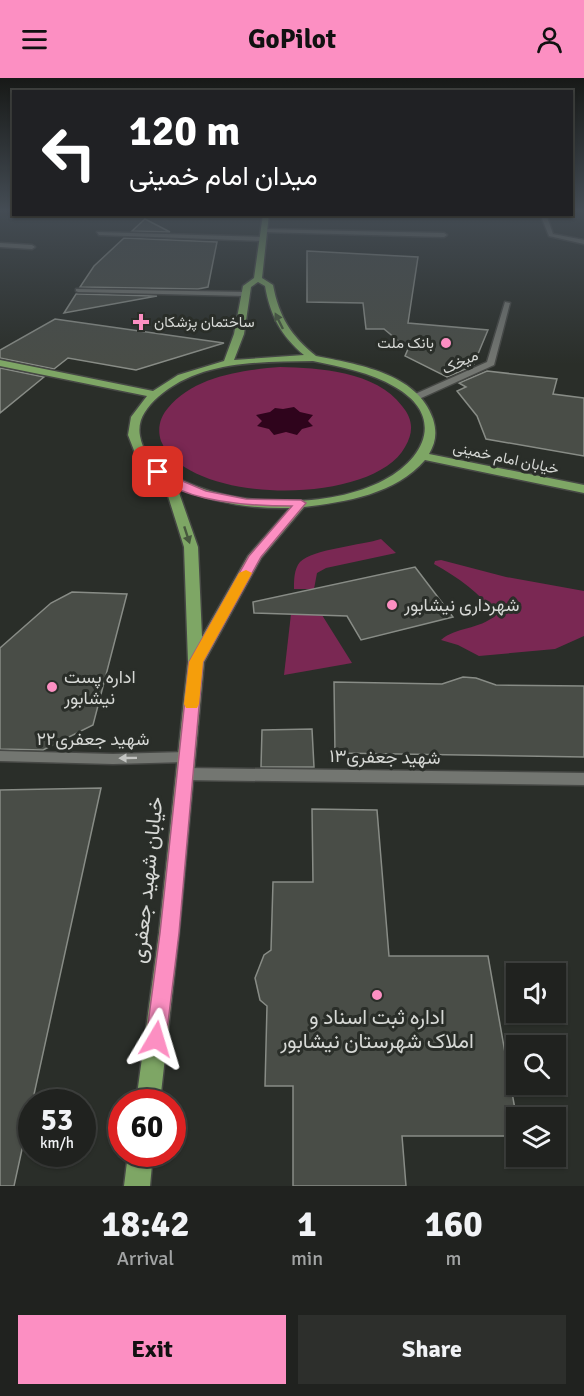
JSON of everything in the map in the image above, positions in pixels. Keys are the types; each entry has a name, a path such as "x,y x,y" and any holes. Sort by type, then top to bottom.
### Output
{"main road":[{"path":"258,279 260,261"},
{"path":"228,363 239,334 247,286 258,279"},
{"path":"258,279 269,285 279,324 291,341 313,358"},
{"path":"313,358 362,369 393,381 416,397 429,416 432,435 423,456 408,471 357,494 301,503 246,502 203,494 169,480 147,464 135,446 133,427 139,410 154,394 174,381 228,363 258,359 313,358"},
{"path":"0,363 154,394"},
{"name":"خیابان امام خمینی","path":"423,456 584,489"},
{"name":"خیابان شهید جعفری","path":"150,1089 170,933 196,662 191,547 169,480"},
{"name":"خیابان شهید جعفری","path":"196,662 255,556 301,503"},
{"path":"137,1186 139,1167"}],"street":[{"path":"78,290 246,294"},
{"name":"میخک","path":"416,397 491,363 507,303"},
{"name":"شهید جعفری۲۲","path":"0,756 113,759 185,766"},
{"name":"شهید جعفری۱۳","path":"185,766 584,779"}],"shaded area":[{"path":"280,367 346,374 377,385 391,394 408,416 411,431 405,447 386,466 357,480 321,488 281,490 242,487 206,478 178,462 161,441 159,428 163,415 179,397 191,389 235,373"},
{"path":"294,407 300,412 313,415 308,421 313,426 302,429 297,435 286,432 274,435 269,429 257,426 262,421 256,415 270,412 275,408"},
{"path":"381,539 396,553 326,568 317,573 314,589 294,589 297,568 306,558"},
{"path":"441,560 506,577 584,591 584,636 555,649 479,656 458,645 441,640 496,615 468,586 434,564 435,561"},
{"path":"291,614 322,615 352,663 284,675"}],"building":[{"path":"100,261 213,261 208,287 198,289 80,287"},
{"path":"307,261 417,261 408,323 488,330 473,366 447,377 405,356 408,349 384,329 366,329 363,303 307,302"},
{"path":"78,294 157,296 64,313"},
{"path":"55,319 224,343 136,370 68,358 54,369 0,358 0,350"},
{"path":"0,368 44,377 0,413"},
{"path":"487,371 557,379 553,394 584,398 584,456 486,439 477,416 457,391 466,387 459,383"},
{"name":"شهرداری نیشابور","path":"415,567 453,617 361,640 347,616 254,613 253,602"},
{"name":"اداره پست نیشابور","path":"72,592 127,594 93,725 43,750 0,749 0,648 51,603"},
{"path":"463,677 476,678 496,685 584,686 584,757 335,753 334,682 442,684"},
{"path":"312,729 314,767 261,767 262,730"},
{"path":"101,788 35,1089 18,1089 18,1167 14,1186 0,1186 0,790"},
{"name":"اداره ثبت اسناد و املاک شهرستان نیشابور","path":"312,809 377,810 389,956 488,956 506,1058 506,1095 512,1095 515,1107 506,1107 506,1136 402,1136 406,1186 293,1186 293,1086 265,1086 267,1006 260,1000 255,978 264,955 271,950 273,882 313,882"}],"slow traffic":[{"path":"191,704 196,662 246,573"}],"place":[{"name":"ساختمان پزشکان","path":"141,322"},
{"name":"بانک ملت","path":"446,343"},
{"name":"شهرداری نیشابور","path":"392,605"},
{"name":"اداره پست نیشابور","path":"52,687"},
{"name":"اداره ثبت اسناد و املاک شهرستان نیشابور","path":"377,995"}],"route":[{"path":"156,1039 170,933 196,662 255,556 301,503 246,502 203,494 169,480 158,472"}]}
